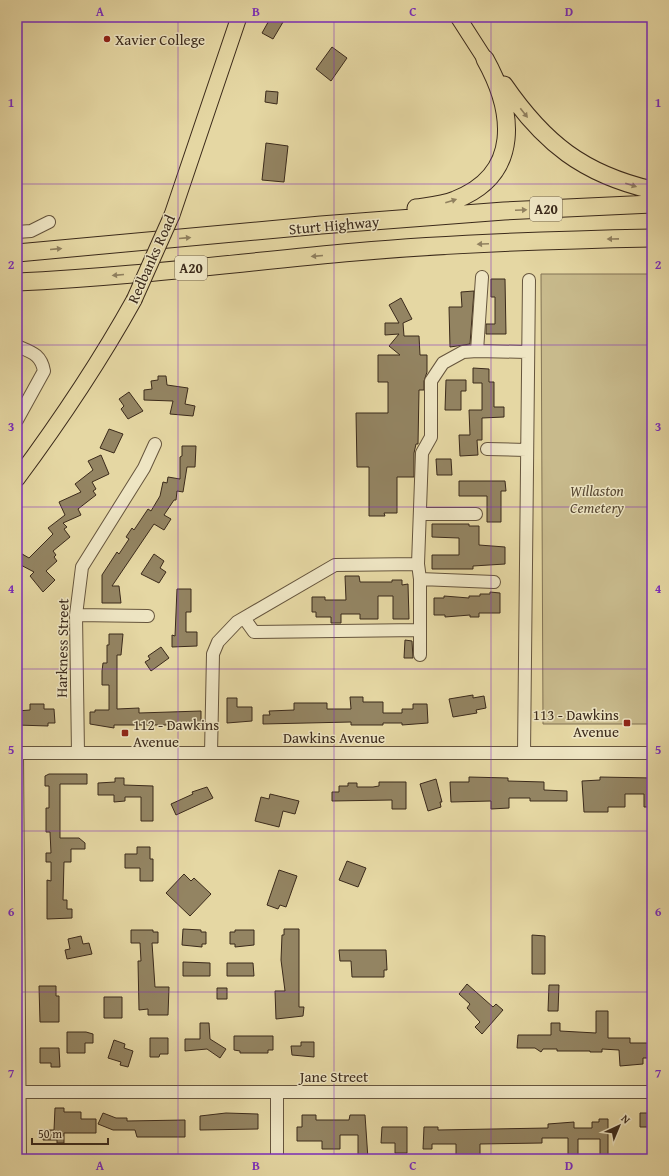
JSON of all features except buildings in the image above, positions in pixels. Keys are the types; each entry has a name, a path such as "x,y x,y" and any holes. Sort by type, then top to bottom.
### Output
{"highway":[{"path":"485,59 524,114 536,127 564,151 608,177 652,190"},
{"path":"321,225 454,200 472,191 488,177 495,169 504,150 507,121 499,86 485,59"},
{"name":"Sturt Highway","path":"17,253 321,225 504,211 652,204"},
{"name":"Sturt Highway","path":"17,282 112,275 372,251 480,244 652,238"}],"main road":[{"name":"Redbanks Road","path":"17,478 54,430 108,347 134,300 172,215 239,17"},
{"path":"458,17 485,59"}],"street":[{"path":"17,232 31,231 50,222"},
{"path":"477,351 482,277"},
{"path":"524,753 527,352 529,280"},
{"path":"17,346 34,353 42,363 44,371 17,420"},
{"path":"420,655 420,579 418,564 422,453 431,437 431,381 443,363 463,352 527,352"},
{"name":"Harkness Street","path":"78,753 76,615 82,567 144,468 155,444"},
{"path":"487,449 526,450"},
{"path":"421,514 476,514"},
{"path":"211,753 213,654 218,642 237,622 335,565 418,564"},
{"path":"420,579 494,582"},
{"path":"76,615 148,616"},
{"path":"244,618 254,632 420,630"},
{"path":"17,753 18,1092 20,1159"},
{"name":"Dawkins Avenue","path":"17,753 652,753"},
{"name":"Jane Street","path":"18,1092 652,1092"},
{"path":"277,1092 277,1159"}],"green space":[{"name":"Willaston Cemetery","path":"541,274 652,274 652,724 543,724"}],"place":[{"name":"Xavier College","path":"107,39"},
{"name":"113 - Dawkins Avenue","path":"627,723"},
{"name":"112 - Dawkins Avenue","path":"125,733"}]}
